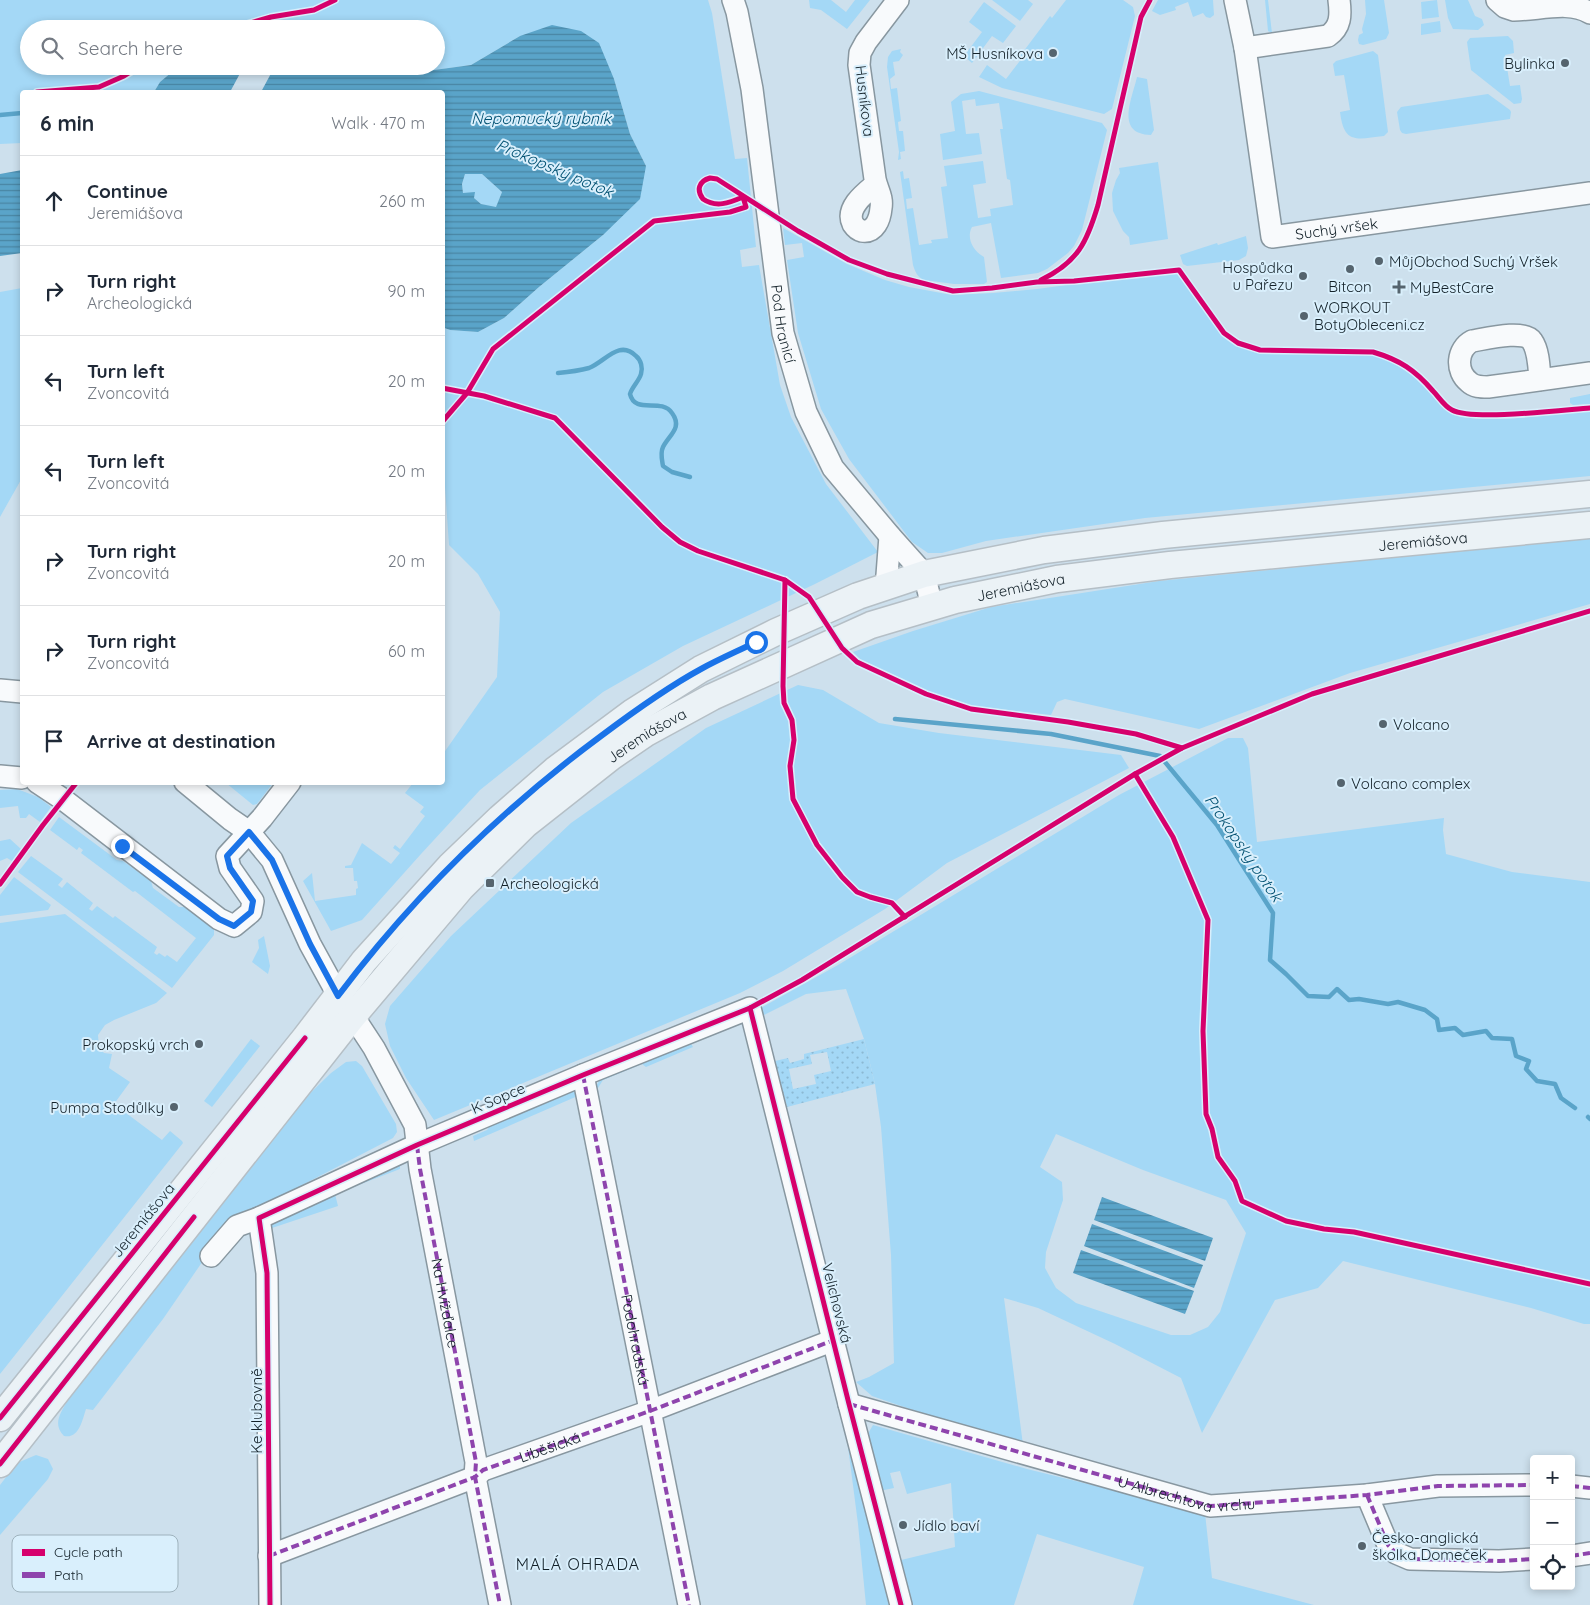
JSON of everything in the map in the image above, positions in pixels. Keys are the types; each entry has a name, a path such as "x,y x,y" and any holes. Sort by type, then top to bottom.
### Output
{"main road":[{"name":"Jeremiášova","path":"0,1418 369,955 450,866 500,818 555,770 618,723 701,669 776,632 858,596 924,574 1044,550 1163,535 1590,494"},
{"name":"Jeremiášova","path":"0,1464 353,1016 460,888 526,824 646,732 712,697 871,625 932,606 1057,579 1180,564 1590,525"}],"street":[{"name":"Pod Hranicí","path":"733,0 752,90 783,333 806,412 833,468 924,574 932,606"},
{"name":"Husníkova","path":"876,184 859,65 860,53 866,42 898,0"},
{"name":"Suchý vršek","path":"1235,0 1245,48 1272,237 1590,193"},
{"path":"1245,48 1328,36 1333,33 1339,24 1341,15 1340,0"},
{"path":"1497,0 1505,7 1514,10 1572,5 1590,13"},
{"path":"1540,380 1590,373"},
{"path":"886,588 890,536"},
{"path":"0,690 20,692"},
{"path":"0,776 20,778"},
{"path":"42,785 64,800 219,919 234,926 251,912 253,901 230,868 227,856 262,818 288,785"},
{"path":"189,785 249,832 272,860 310,944 338,996 353,1016"},
{"name":"K Sopce","path":"211,1256 237,1226 259,1218 417,1145 583,1075 750,1008"},
{"name":"Velichovská","path":"750,1008 901,1605"},
{"name":"Na Hvížďalce","path":"353,1016 374,1048 414,1125 420,1169 476,1462 475,1477 500,1605"},
{"name":"Podohradská","path":"583,1075 689,1605"},
{"name":"Ke klubovně","path":"259,1218 267,1274 270,1605"},
{"name":"Liběšická","path":"269,1556 475,1477 483,1470 650,1410 834,1340"},
{"name":"U Albrechtova vrchu","path":"849,1404 1210,1506 1367,1495 1438,1486 1530,1485"},
{"path":"1575,1486 1590,1488"},
{"path":"1367,1495 1388,1546 1396,1553 1410,1558 1499,1561 1530,1559"},
{"path":"1575,1556 1590,1552"}],"shaded area":[{"path":"0,0 708,0 712,13 735,159 747,158 756,247 740,250 742,267 759,265 780,385 791,417 826,484 878,552 683,646 603,692 480,790 362,920 331,931 303,881 312,873 315,901 356,895 356,889 358,888 357,881 354,881 353,868 345,868 345,866 351,865 362,843 391,864 400,853 393,848 395,845 400,849 425,816 420,812 424,807 405,793 411,785 445,785 445,751 497,677 500,612 478,574 449,545 445,487 445,328 450,330 478,332 504,318 603,235 646,166 630,134 614,79 520,36 471,65 445,69 445,20 20,20 20,75 168,75 160,82 155,90 20,90 20,143 0,144"},
{"path":"809,0 831,0 846,12 855,0 870,0 847,29 821,10 810,8"},
{"path":"992,0 1028,0 1033,4 1020,21"},
{"name":"MŠ Husníkova","path":"1066,0 1123,0 1133,7 1135,16 1112,109 1104,114 1002,88 979,77 987,65 1006,79 1022,58 1020,56 1050,16 1052,18"},
{"path":"1158,0 1213,0 1214,15 1210,18 1206,17 1203,13 1193,17 1188,2 1175,7 1176,10 1160,15 1152,11"},
{"path":"1265,0 1268,0 1272,33 1268,31"},
{"path":"1365,0 1384,0 1389,33 1386,39 1363,45 1359,44 1358,40 1359,35 1363,33 1362,29 1366,14"},
{"path":"1437,0 1439,17 1422,19 1421,2"},
{"path":"1445,0 1468,0 1475,16 1482,19 1484,25 1478,30 1453,29 1448,18"},
{"path":"984,2 1016,26 1003,43 992,36 972,63 964,56 982,32 969,22"},
{"path":"1440,21 1441,32 1421,35 1421,24"},
{"path":"1508,36 1513,41 1514,53 1505,55 1510,86 1520,85 1522,99 1521,103 1514,104 1471,70 1467,42 1470,38"},
{"path":"901,49 900,52 903,55 899,61 893,62 895,75 890,79 891,89 897,88 901,121 898,122 899,131 903,131 905,151 900,152 901,159 898,160 899,152 887,67 888,57 892,51"},
{"path":"1373,51 1378,55 1388,132 1384,136 1353,138 1345,130 1340,112 1350,110 1344,75 1335,76 1333,64 1336,61"},
{"path":"1137,77 1147,79 1154,130 1151,135 1140,133 1133,129 1129,122 1130,105"},
{"path":"979,91 1102,123 1107,130 1082,230 1068,253 1047,269 1038,273 1001,278 991,223 972,227 970,240 974,248 984,257 987,282 984,284 954,284 924,280 918,276 913,265 900,172 903,171 904,179 909,178 912,198 906,199 907,209 913,208 919,245 932,243 931,240 948,238 941,187 947,186 944,166 983,161 986,183 973,185 978,218 991,216 990,209 1013,205 1010,180 1007,179 1000,129 1003,129 999,103 976,106 975,99 962,101 966,134 979,133 982,154 943,160 940,134 955,131 951,102 961,94"},
{"path":"1488,94 1510,110 1510,119 1406,134 1400,130 1397,112 1401,107"},
{"path":"1158,162 1168,239 1130,245 1129,237 1123,231 1113,211 1112,193 1120,173 1119,168"},
{"path":"465,174 482,174 502,192 496,208 481,204 463,193 462,184"},
{"path":"783,228 847,264 885,280 909,287 952,295 1037,289 1179,270 1224,333 1238,343 1260,350 1373,352 1414,371 1433,391 1446,410 1460,416 1495,419 1590,411 1590,476 1145,518 986,541 942,553 928,553 912,542 849,459 821,409 798,333 787,260 804,257 802,243 785,245"},
{"path":"1246,236 1248,248 1246,256 1239,260 1187,266 1183,264 1180,255"},
{"path":"20,288 20,482 0,517 0,292"},
{"path":"1590,394 1590,404 1573,405 1570,403 1570,398"},
{"path":"1590,538 1590,604 1350,673 1199,729 1065,699 1057,702 1051,715 973,706 928,691 886,673 862,661 853,652 991,607 1159,581"},
{"path":"798,685 823,690 879,723 939,733 1121,755 1129,768 947,863 885,909 783,971 740,993 434,1120 406,1078 390,1046 385,1024 390,1006 451,936 571,823 706,728"},
{"path":"1228,738 1243,738 1248,748 1257,842 1444,818 1443,830 1446,854 1512,872 1590,882 1590,1324 1343,1261 1318,1288 1275,1300 1202,1433 1181,1378 1115,1344 1038,1308 1004,1298 1023,1445 872,1396 856,1382 894,1363 891,1255 881,1127 875,1084 864,1039 846,989 806,994 760,1017 759,1009 838,965 1119,795","holes":["1056,1134 1143,1170 1226,1200 1246,1233 1220,1312 1208,1327 1190,1335 1171,1335 1076,1303 1056,1288 1045,1268 1046,1252 1063,1200 1062,1182 1040,1167"]},
{"path":"228,785 271,785 257,804 253,805"},
{"path":"17,789 38,797 51,807 40,822 29,814 26,818 20,818 18,806 0,808 0,790"},
{"path":"59,817 117,860 123,861 151,881 153,888 179,907 186,907 214,928 214,935 172,988 18,872 31,856 63,879 58,885 62,888 67,882 93,903 89,909 92,911 97,906 113,918 115,916 157,947 154,953 157,955 159,953 165,957 167,955 177,962 196,938 135,891 133,892 81,853 83,850 79,847 77,850 50,830"},
{"path":"10,839 21,849 12,861 7,858 0,861 0,841"},
{"path":"14,877 51,905 48,910 0,916 0,895"},
{"path":"65,914 167,993 156,1003 105,1025 98,1035 99,1047 104,1053 112,1054 109,1068 130,1082 114,1104 162,1140 170,1131 183,1143 0,1374 0,923"},
{"path":"264,936 270,966 268,974 252,962 259,948 258,940"},
{"path":"251,1039 260,1046 212,1107 204,1101"},
{"path":"864,1039 875,1084 787,1107 775,1061 788,1058 790,1063 804,1059 804,1054","holes":["827,1052 831,1071 814,1075 816,1084 793,1089 789,1069 812,1064 810,1055"]},
{"path":"690,1042 693,1047 646,1067 642,1064 603,1080 598,1088 594,1089 601,1078"},
{"path":"356,1061 362,1066 396,1124 397,1132 393,1138 229,1223 163,1319 93,1410 86,1409 76,1432 73,1435 64,1436 60,1432 58,1423 60,1414 67,1401 199,1234 296,1107 331,1073 346,1062"},
{"path":"569,1092 575,1092 580,1095 474,1141 473,1136 487,1130 491,1124"},
{"path":"394,1162 400,1165 400,1169 335,1194 338,1206 272,1228 271,1217"},
{"path":"873,1425 1027,1469 1205,1513 1212,1578 1314,1605 1133,1605 1144,1567 1037,1534 1014,1605 908,1605 897,1561 955,1547 951,1483 907,1494 900,1471 890,1473 894,1488 879,1491 866,1437"},
{"path":"847,1439 889,1605 866,1605"},
{"path":"36,1455 48,1459 53,1469 48,1479 0,1535 0,1485 17,1463"}],"water":[{"name":"Nepomucký rybník","path":"552,25 581,31 599,43 614,79 630,134 646,166 640,199 603,235 504,318 478,332 445,328 445,90 155,90 160,82 168,75 445,75 445,69 471,65 520,36","holes":["465,174 482,174 502,192 496,207 481,204 474,198 475,192 463,193 462,184"]},
{"path":"20,170 20,253 0,256 0,174"},
{"path":"1102,1197 1213,1238 1205,1261 1094,1220"},
{"path":"1092,1224 1203,1265 1194,1288 1084,1246"},
{"path":"1081,1250 1194,1291 1185,1314 1073,1273"}],"pier":[{"path":"239,75 270,75 262,90 231,90"}],"waterway":[{"name":"Prokopský potok","path":"0,115 20,113"},
{"path":"558,373 589,368 612,353 624,350 630,351 638,358 642,367 640,377 630,394 633,400 637,404 667,408 675,418 676,427 662,449 663,466 672,472 690,477"},
{"name":"Prokopský potok","path":"895,719 1051,734 1160,756 1217,825 1273,913 1270,960 1308,996 1329,997 1337,989 1349,1000 1359,999 1388,1004 1398,1002 1425,1010 1437,1019 1439,1030 1455,1028 1463,1035 1486,1031 1492,1038 1512,1039 1516,1056 1529,1061 1526,1069 1537,1081 1555,1084 1561,1098 1575,1108"}],"marked path":[{"path":"583,1075 689,1605"},
{"path":"417,1145 476,1462 475,1477 500,1605"},
{"path":"269,1556 475,1477 483,1470 650,1411 834,1340"},
{"path":"849,1404 1210,1506 1367,1495 1438,1486 1530,1485"},
{"path":"1575,1486 1590,1488"},
{"path":"1367,1495 1388,1545 1396,1553 1410,1559 1499,1561 1530,1559"},
{"path":"1575,1555 1590,1553"}],"cycle path":[{"path":"261,20 314,10 335,0"},
{"path":"1041,280 1064,266 1072,258 1079,250 1090,230 1098,205 1141,17 1150,0"},
{"path":"62,90 99,87 126,75"},
{"path":"445,419 467,393 493,349 654,221 730,212 746,207 743,197 728,203 718,204 703,199 699,189 703,181 710,178 717,179 798,231 849,260 887,274 953,291 1179,270 1224,333 1238,343 1260,350 1373,352 1406,367 1420,377 1446,406 1463,413 1497,415 1590,408"},
{"path":"445,389 484,396 555,418 662,527 680,542 698,551 785,580 809,597 842,648 857,662 926,694 971,709 1068,722 1136,734 1182,748"},
{"path":"785,580 783,686 784,703 792,720 794,740 790,766 793,799 817,845 842,877 857,892 892,903 905,917"},
{"path":"270,1605 267,1273 259,1218 417,1145 583,1075 750,1008 802,980 1135,774 1182,748 1312,694 1590,611"},
{"path":"1135,774 1173,837 1208,920 1203,1031 1206,1114 1212,1129 1218,1157 1235,1181 1242,1201 1286,1221 1324,1229 1354,1232 1590,1284"},
{"path":"0,884 75,785"},
{"path":"750,1008 901,1605"},
{"path":"0,1418 305,1038"},
{"path":"0,1464 194,1217"}],"place":[{"name":"MŠ Husníkova","path":"1053,53"},
{"name":"Bylinka","path":"1565,63"},
{"name":"MůjObchod Suchý Vršek","path":"1379,261"},
{"name":"Bitcon","path":"1350,269"},
{"name":"Hospůdka u Pařezu","path":"1303,276"},
{"name":"MyBestCare","path":"1399,287"},
{"name":"WORKOUT BotyObleceni.cz","path":"1304,316"},
{"name":"Volcano","path":"1383,724"},
{"name":"Volcano complex","path":"1341,783"},
{"name":"Archeologická","path":"490,883"},
{"name":"Prokopský vrch","path":"199,1044"},
{"name":"Pumpa Stodůlky","path":"174,1107"},
{"name":"Jídlo baví","path":"903,1525"},
{"name":"Česko-anglická školka Domeček","path":"1362,1546"}],"district":[{"name":"MALÁ OHRADA","path":"578,1564"}],"route":[{"path":"122,846 219,919 234,926 251,912 253,901 230,868 227,856 249,832 272,860 310,944 338,996 369,955 450,866 500,818 555,770 633,712 701,669 756,642"}]}
